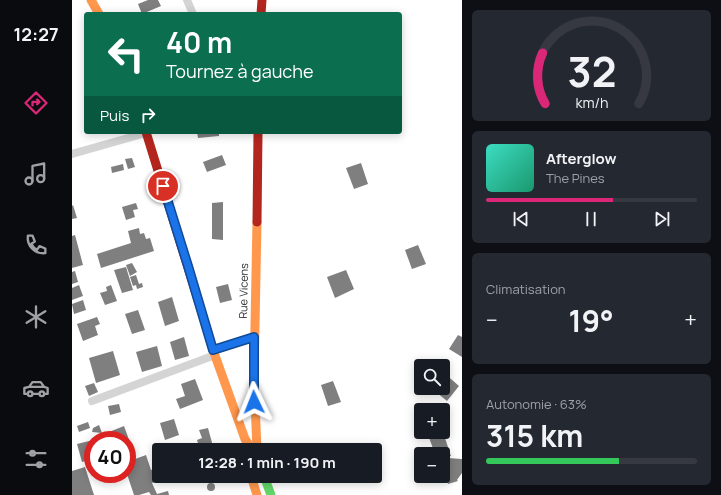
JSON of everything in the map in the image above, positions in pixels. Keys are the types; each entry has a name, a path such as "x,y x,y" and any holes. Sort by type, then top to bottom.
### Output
{"main road":[{"path":"91,0 97,12"},
{"path":"261,12 262,0"},
{"path":"147,134 214,353 248,443"},
{"name":"Rue Vicens","path":"257,443 254,337 258,134"},
{"path":"214,353 254,337"},
{"path":"245,439 245,443"},
{"path":"253,483 257,495"},
{"path":"267,483 271,495"}],"street":[{"path":"187,0 192,12"},
{"path":"72,154 139,134"},
{"path":"92,401 214,353"}],"building":[{"path":"148,0 158,0 161,6 147,12 141,12 138,4"},
{"path":"197,134 219,134 219,136 198,138"},
{"path":"222,155 226,165 207,172 203,162"},
{"path":"132,158 135,167 128,169 125,159"},
{"path":"361,163 368,184 354,189 346,168"},
{"path":"123,164 124,170 112,173 111,167"},
{"path":"223,202 223,240 212,239 212,203"},
{"path":"136,203 138,209 133,210 135,217 126,220 122,207"},
{"path":"73,205 77,218 72,219 72,206"},
{"path":"139,228 140,234 144,233 146,239 150,238 154,251 101,268 97,254 131,243 128,231"},
{"path":"75,235 83,265 72,268 72,236"},
{"path":"418,245 426,264 412,269 405,250"},
{"path":"132,263 137,272 130,276 126,265"},
{"path":"126,267 133,290 122,293 114,270"},
{"path":"346,270 354,289 335,298 327,277"},
{"path":"75,271 78,282 72,284 72,272"},
{"path":"136,275 139,284 142,283 143,287 137,289 136,285 133,286 130,277"},
{"path":"228,284 232,300 220,303 216,287"},
{"path":"79,285 83,296 72,300 72,288"},
{"path":"111,285 117,301 105,305 100,293 107,291 106,287"},
{"path":"172,297 179,321 165,326 158,302"},
{"path":"83,300 86,310 74,314 72,304"},
{"path":"138,310 145,330 132,334 125,314"},
{"path":"97,317 100,324 95,326 98,335 83,341 77,324"},
{"path":"458,335 462,337 462,357 449,349"},
{"path":"184,337 189,356 175,360 170,342"},
{"path":"157,346 162,366 142,372 136,352"},
{"path":"113,351 120,375 96,383 89,358"},
{"path":"450,378 459,386 447,401 440,395 450,395"},
{"path":"195,379 203,400 180,409 176,399 185,396 181,384"},
{"path":"333,381 341,402 328,406 321,385"},
{"path":"94,383 98,392 89,396 85,386"},
{"path":"119,404 121,412 110,415 108,406"},
{"path":"174,419 179,435 165,440 160,423"},
{"path":"88,422 90,428 79,432 77,426"},
{"path":"99,425 101,431 92,431 93,428"},
{"path":"124,426 126,431 112,431"},
{"path":"208,428 212,443 198,443 197,440 202,438 199,430"},
{"path":"430,439 445,439 448,447 432,447"},
{"path":"84,442 84,461 82,462 77,444"},
{"path":"146,455 152,470 152,483 157,494 168,491 169,495 151,495 149,492 134,495 130,483 136,483 136,459"},
{"path":"450,458 462,459 462,473 457,480 458,481 448,484 450,483"},
{"path":"84,467 84,483 90,483 94,495 72,495 72,471"},
{"path":"209,483 213,483 215,485 215,489 213,491 209,491 207,489 207,485"}],"traffic: fast":[{"path":"213,350 254,337"},
{"path":"267,483 271,495"}],"traffic: slow":[{"path":"91,0 98,12"},
{"path":"257,222 254,377 257,443"},
{"path":"198,300 213,350 248,443"},
{"path":"253,483 257,495"}],"traffic: jam":[{"path":"261,12 262,0"},
{"path":"147,134 198,300"},
{"path":"257,222 258,134"}],"route":[{"path":"163,186 213,350 254,337 254,402"}]}
